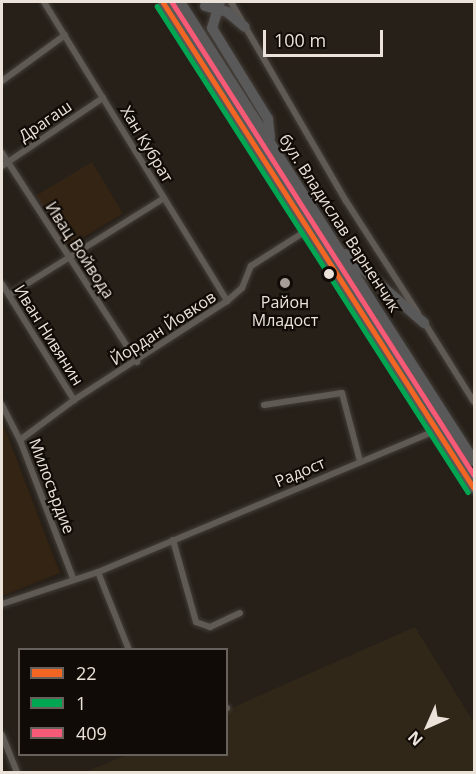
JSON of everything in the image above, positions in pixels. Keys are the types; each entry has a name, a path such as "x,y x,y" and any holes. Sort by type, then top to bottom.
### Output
{"main road":[{"name":"бул. Владислав Варненчик","path":"163,2 474,488"},
{"name":"бул. Владислав Варненчик","path":"182,2 474,461"},
{"path":"182,2 214,4 245,27"},
{"path":"214,4 212,28 268,119 270,141"},
{"path":"339,249 403,300 424,323"}],"street":[{"name":"Хан Кубрат","path":"44,2 227,302"},
{"path":"231,2 346,201 474,402"},
{"path":"2,81 64,35"},
{"name":"Драгаш","path":"4,164 103,98"},
{"name":"Ивац Войвода","path":"2,153 4,164 138,362"},
{"path":"9,295 164,198"},
{"name":"Йордан Йовков","path":"20,440 74,400 138,362 227,302 242,288 251,266 309,229"},
{"name":"Иван Нивянин","path":"2,284 74,400"},
{"path":"264,405 342,393 360,461"},
{"name":"Милосърдие","path":"2,405 20,440 73,578"},
{"name":"Радост","path":"2,604 73,578 98,572 437,430"},
{"path":"173,540 196,622 210,627 240,613"},
{"path":"98,572 128,648"},
{"path":"2,735 17,772"}],"shaded area":[{"path":"92,162 123,213 67,247 36,195"},
{"path":"2,421 60,573 2,596"},
{"path":"415,627 474,723 474,772 86,772 124,756 228,756 228,710"}],"transit line":[{"name":"22","path":"163,2 474,488"},
{"name":"409","path":"172,2 474,475"},
{"name":"1","path":"157,6 468,492"}],"place":[{"name":"Район Младост","path":"285,283"}]}
